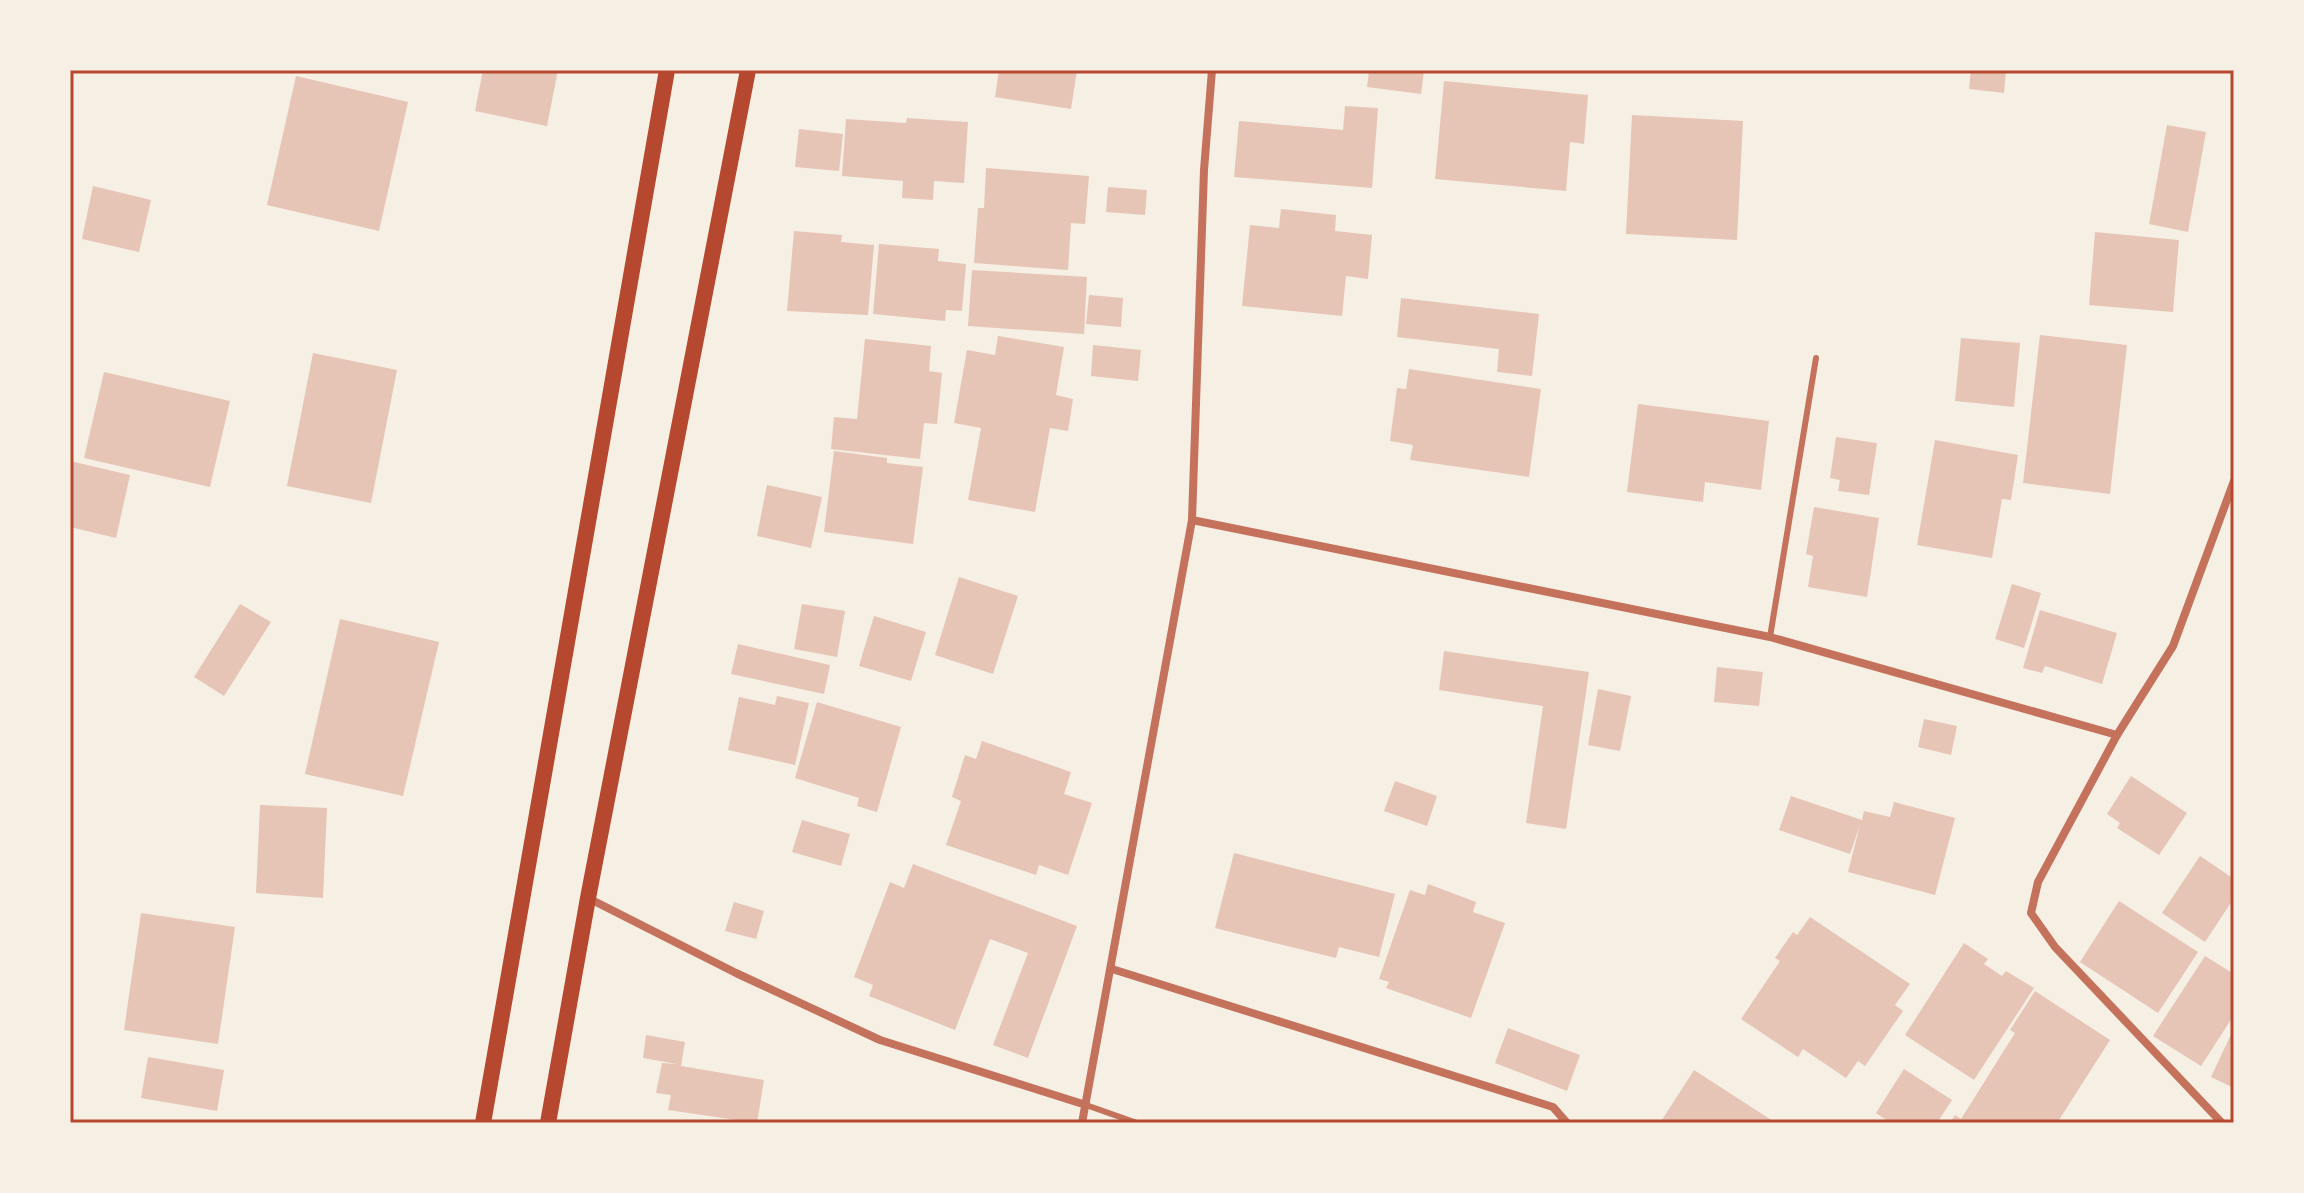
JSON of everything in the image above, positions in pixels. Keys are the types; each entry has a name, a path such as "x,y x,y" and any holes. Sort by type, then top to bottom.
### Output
{"main road":[{"path":"483,1123 667,70"},
{"path":"548,1123 588,898 748,70"}],"street":[{"path":"1082,1123 1192,520 1204,170 1212,70"},
{"path":"2222,1123 2055,947 2031,913 2038,882 2117,735 2173,646 2234,481"},
{"path":"1192,520 1770,637 2117,735"},
{"path":"588,898 736,973 880,1040 1086,1105"},
{"path":"1112,969 1553,1107 1567,1123"}],"lane":[{"path":"1770,637 1816,358"},
{"path":"1086,1105 1137,1123"}],"building":[{"path":"483,70 558,70 547,126 475,111"},
{"path":"999,70 1077,70 1071,109 995,97"},
{"path":"1369,70 1424,70 1421,94 1367,87"},
{"path":"1971,70 2006,70 2004,93 1969,89"},
{"path":"296,76 408,102 379,231 267,205"},
{"path":"1444,81 1588,95 1584,144 1570,142 1566,191 1435,179"},
{"path":"1345,106 1378,108 1372,188 1234,177 1239,121 1343,130"},
{"path":"1632,115 1743,121 1737,240 1626,234"},
{"path":"907,118 968,122 964,183 934,181 933,200 902,198 903,181 842,176 846,119 906,123"},
{"path":"2167,125 2206,132 2188,232 2149,224"},
{"path":"799,129 843,134 839,171 795,167"},
{"path":"986,168 1089,176 1085,224 1071,223 1068,270 974,263 978,208 984,208"},
{"path":"93,186 151,200 139,252 82,239"},
{"path":"1108,187 1147,190 1145,215 1106,212"},
{"path":"1281,209 1336,215 1335,231 1372,235 1368,279 1346,276 1342,316 1242,306 1250,225 1279,228"},
{"path":"794,231 842,235 841,242 874,245 868,315 787,311"},
{"path":"2095,232 2179,240 2173,312 2089,305"},
{"path":"879,244 939,249 938,261 966,264 962,311 946,310 945,321 873,314"},
{"path":"972,270 1087,277 1084,334 968,326"},
{"path":"1089,295 1123,298 1121,327 1086,324"},
{"path":"1401,298 1539,314 1532,376 1497,372 1499,349 1397,337"},
{"path":"2040,335 2127,345 2110,494 2023,483"},
{"path":"998,336 1064,347 1056,395 1073,399 1068,431 1050,428 1035,512 968,500 981,428 954,423 967,350 995,355"},
{"path":"1961,338 2020,343 2014,407 1955,401"},
{"path":"865,339 931,346 929,371 942,373 937,424 924,423 920,459 831,449 834,417 857,419"},
{"path":"1093,345 1141,350 1138,381 1091,376"},
{"path":"313,353 397,370 371,503 287,486"},
{"path":"1409,369 1541,389 1529,477 1410,460 1413,445 1390,441 1397,388 1406,389"},
{"path":"104,372 230,401 210,487 84,458"},
{"path":"1638,404 1769,421 1761,490 1705,482 1703,502 1627,492"},
{"path":"1836,437 1877,443 1869,495 1838,491 1840,480 1830,478"},
{"path":"1935,440 2018,455 2011,500 2002,499 1992,558 1917,545"},
{"path":"834,451 887,458 887,463 923,467 913,544 824,532"},
{"path":"70,461 130,475 116,538 70,527"},
{"path":"767,485 822,497 811,548 757,536"},
{"path":"1814,507 1879,518 1867,597 1808,587 1813,556 1806,554"},
{"path":"959,577 1018,596 993,674 935,655"},
{"path":"2012,584 2041,593 2024,648 1995,639"},
{"path":"240,604 271,622 224,696 194,677"},
{"path":"802,604 845,611 837,657 794,649"},
{"path":"2040,610 2117,633 2102,684 2045,666 2042,673 2023,668"},
{"path":"874,616 926,632 911,681 859,666"},
{"path":"340,619 439,642 403,796 305,774"},
{"path":"738,644 830,665 824,694 731,674"},
{"path":"1444,651 1589,672 1566,829 1526,823 1543,706 1439,690"},
{"path":"1717,667 1763,672 1759,706 1714,702"},
{"path":"1598,689 1631,696 1620,751 1588,745"},
{"path":"777,696 809,703 795,765 728,750 739,697 775,705"},
{"path":"817,702 901,727 877,812 857,806 859,798 795,778"},
{"path":"1924,719 1957,726 1951,755 1918,747"},
{"path":"982,741 1071,772 1064,794 1092,803 1068,875 1039,865 1036,875 946,845 961,801 952,797 965,755 976,759"},
{"path":"2131,776 2187,813 2159,855 2117,828 2120,823 2107,814"},
{"path":"1395,781 1437,796 1427,826 1384,811"},
{"path":"1791,796 1862,820 1864,811 1890,817 1894,802 1955,818 1935,895 1848,872 1860,825 1850,854 1779,830"},
{"path":"260,805 327,808 323,898 256,893"},
{"path":"802,820 850,834 841,866 792,852"},
{"path":"1234,853 1395,894 1379,957 1339,947 1336,958 1215,928"},
{"path":"2200,856 2234,879 2234,898 2205,942 2162,913"},
{"path":"913,864 1077,926 1028,1058 993,1045 1028,953 990,939 955,1030 869,996 873,985 854,977 890,882 904,888"},
{"path":"1428,884 1476,902 1473,912 1505,923 1471,1018 1386,988 1389,982 1379,979 1410,890 1425,895"},
{"path":"2119,901 2198,952 2158,1013 2080,962"},
{"path":"734,902 764,911 756,939 725,931"},
{"path":"141,913 235,927 218,1044 124,1030"},
{"path":"1810,917 1910,984 1895,1005 1903,1011 1865,1066 1858,1061 1846,1078 1803,1049 1798,1057 1741,1019 1780,961 1775,958 1793,932 1797,935"},
{"path":"1964,943 1988,959 1984,964 2002,976 2006,971 2034,988 1974,1080 1905,1035"},
{"path":"2205,956 2234,974 2234,1015 2201,1066 2153,1036"},
{"path":"2035,991 2110,1040 2057,1123 1950,1123 1955,1115 1961,1119 2015,1033 2010,1030"},
{"path":"1508,1028 1580,1055 1567,1091 1495,1063"},
{"path":"2234,1028 2234,1088 2211,1077"},
{"path":"646,1035 685,1042 681,1066 764,1080 757,1123 668,1110 671,1095 656,1093 662,1063 677,1064 643,1058"},
{"path":"148,1057 224,1070 217,1111 141,1098"},
{"path":"1904,1069 1952,1100 1937,1123 1891,1123 1876,1113"},
{"path":"1694,1070 1776,1123 1660,1123"}]}
